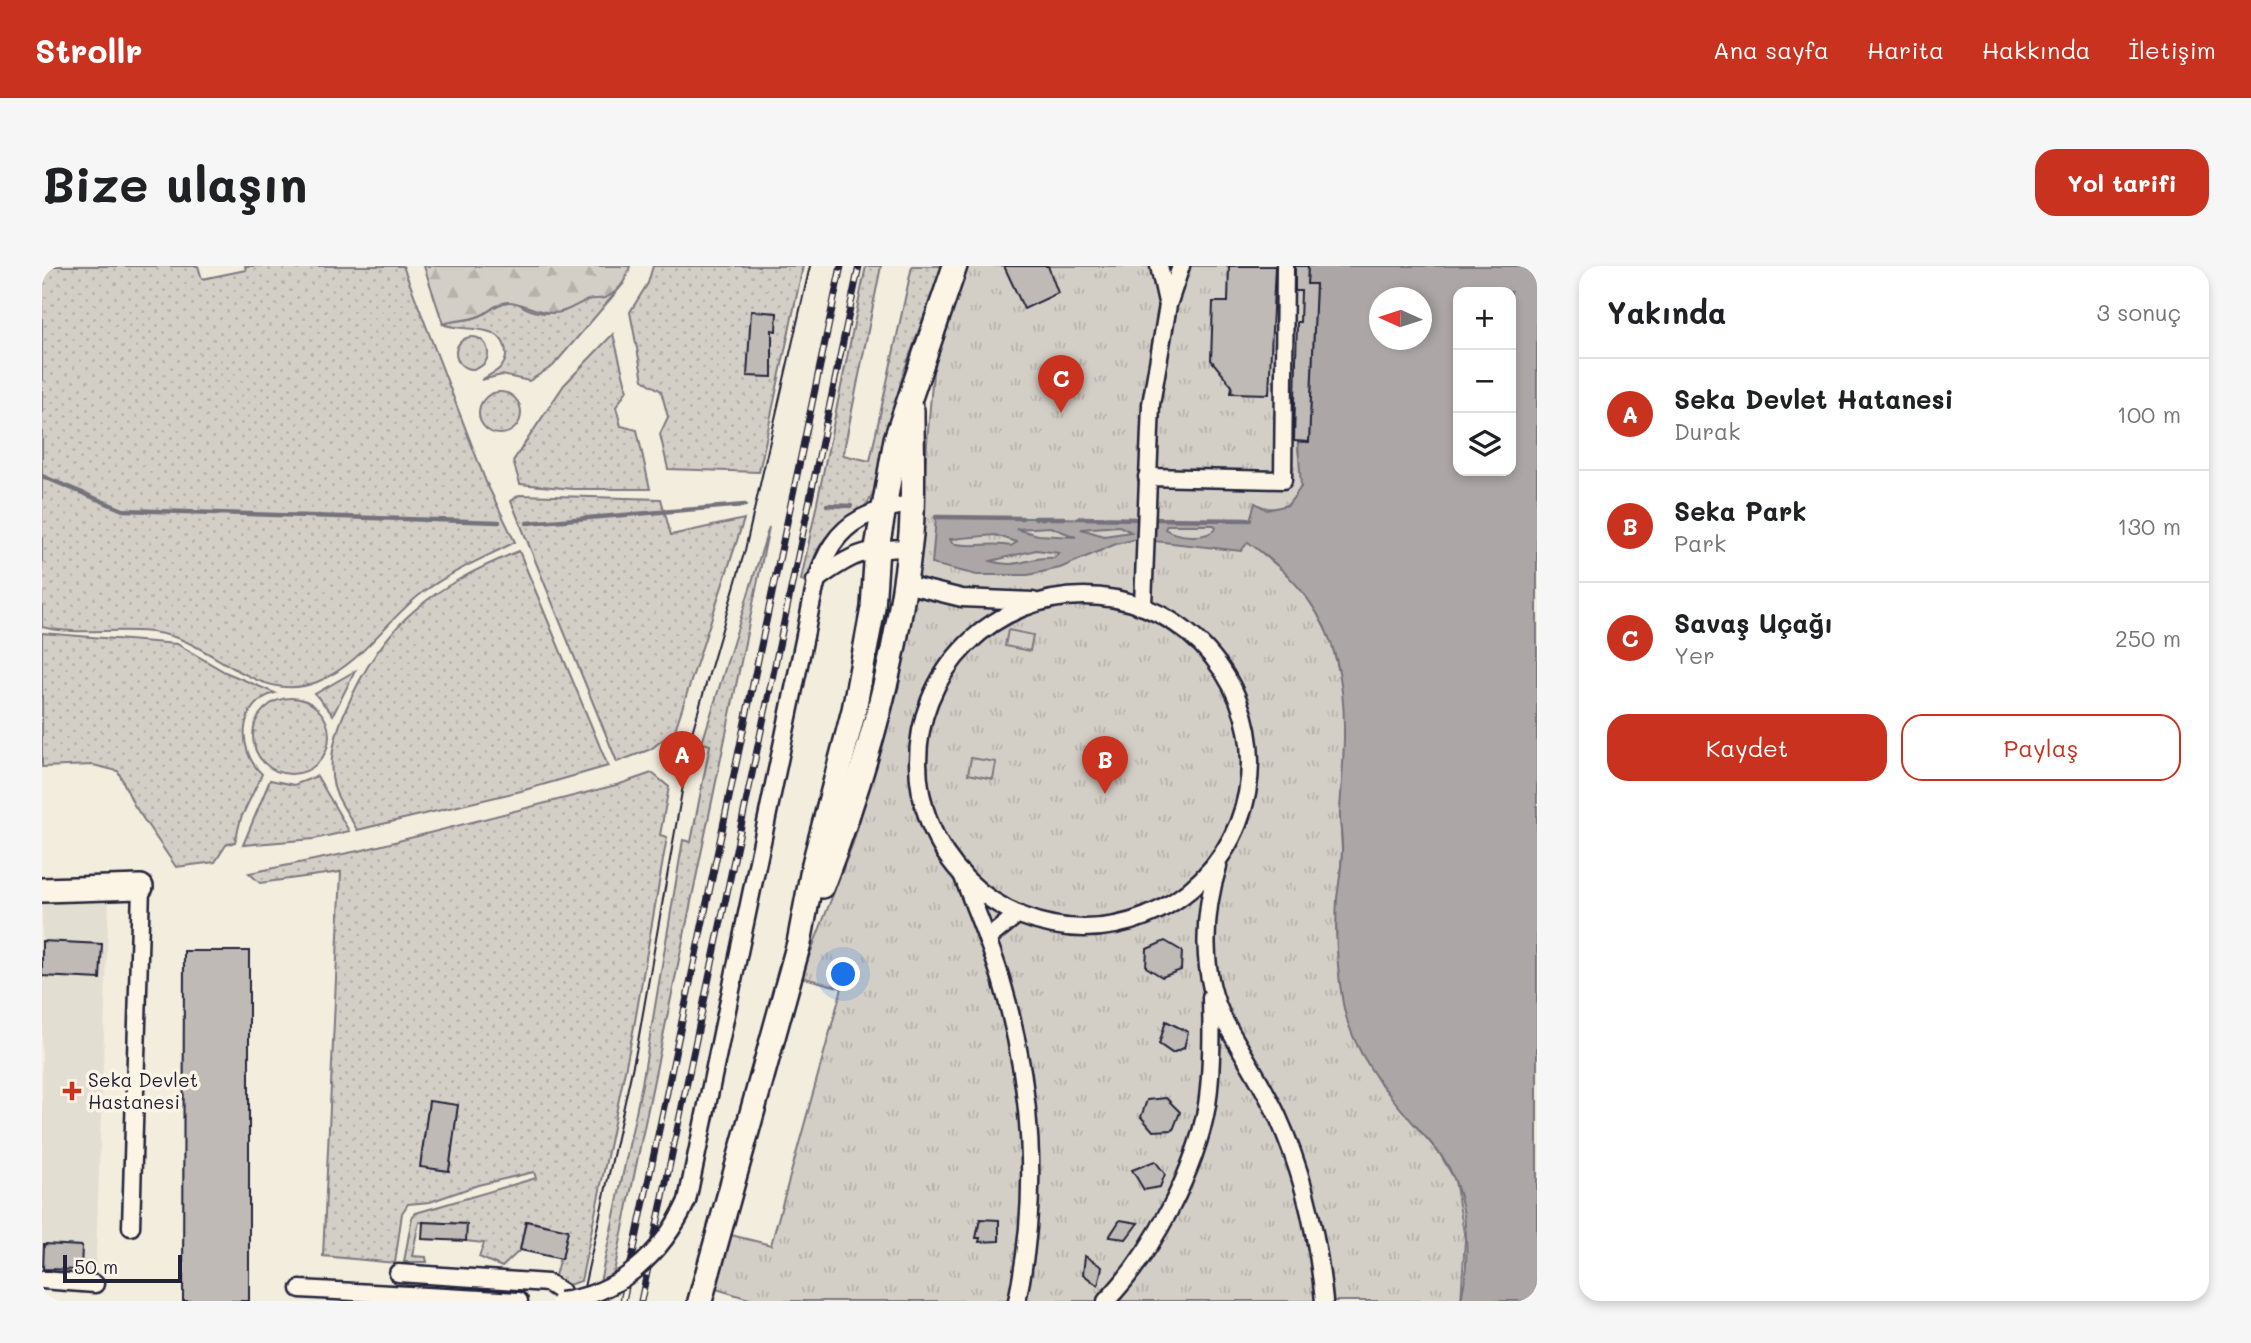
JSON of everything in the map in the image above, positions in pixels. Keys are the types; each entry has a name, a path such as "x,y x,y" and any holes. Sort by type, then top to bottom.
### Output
{"main road":[{"path":"700,1301 799,943 814,864 854,710 873,608 877,548 896,439 955,266"},
{"path":"799,943 869,754 905,584 912,504 912,387"},
{"path":"42,890 141,887"}],"street":[{"path":"1159,266 1168,304"},
{"path":"1143,604 1151,404 1168,304 1181,266"},
{"path":"1147,477 1283,480 1285,266"},
{"path":"398,1273 548,1283 562,1292 562,1301 594,1293 627,1277 668,1237 687,1201 823,557 834,539 884,507 912,504"},
{"path":"816,581 844,559 877,548 909,548"},
{"path":"905,584 969,599 1046,601 1084,595 1113,596 1143,604 1182,625 1209,649 1225,673 1247,732 1247,778 1239,817 1221,856 1209,900 1209,1078 1205,1115 1164,1219 1131,1271 1106,1301"},
{"path":"1046,601 1009,616 960,652 946,670 923,710 916,755 917,785 927,821 960,868 995,901 1018,914 1056,927 1079,930 1122,926 1169,906 1199,882 1221,856"},
{"path":"960,868 1010,1011 1031,1138 1027,1245 1017,1301"},
{"path":"131,1227 141,887"},
{"path":"987,939 1018,914"},
{"path":"1210,974 1224,1020 1278,1116 1292,1154 1312,1223 1324,1301"},
{"path":"42,1280 94,1284"},
{"path":"300,1289 519,1301"}],"shaded area":[{"path":"1308,266 1537,266 1537,1301 1461,1301 1466,1268 1466,1232 1455,1181 1441,1155 1371,1069 1347,1021 1336,938 1342,846 1342,693 1336,660 1325,628 1308,599 1282,570 1248,542 1241,551 1137,539 1116,544 1060,568 1028,575 977,575 932,564 936,517 1250,520 1255,503 1267,510 1288,505 1301,487 1298,442 1309,442 1316,285 1307,284","holes":["1167,525 1214,525 1216,528 1199,536 1165,529","1119,526 1131,532 1104,536 1081,529","1050,527 1076,537 1038,535 1016,529","995,535 1017,542 1011,546 967,545 952,543 950,539","1036,550 1059,553 1054,558 1008,564 991,561"]},
{"name":"Seka Devlet Hastanesi","path":"109,898 95,1284 42,1282 42,899"}],"green space":[{"path":"42,266 198,266 202,279 246,270 245,266 403,266 486,482 515,542 433,585 408,604 347,665 317,682 298,687 280,687 263,682 180,639 164,634 42,627"},
{"path":"424,266 630,266 627,276 614,293 602,299 588,300 563,312 547,312 508,302 475,318 443,324"},
{"path":"653,266 803,266 759,472 668,469 660,434 668,417 661,391 643,380 630,312 648,283"},
{"path":"866,266 881,266 843,455 870,461 912,266 942,266 903,374 873,494 865,506 827,537 819,548 809,582 801,580"},
{"path":"968,266 1308,266 1313,283 1317,327 1309,442 1298,442 1301,486 1293,500 1280,508 1264,507 1255,503 1248,541 1293,579 1310,599 1331,640 1344,692 1344,777 1340,811 1342,851 1336,932 1344,1005 1359,1047 1379,1082 1440,1154 1455,1180 1465,1239 1461,1301 756,1301 713,1288 727,1234 771,1245 842,988 801,977 853,843 899,686 919,539 933,371"},
{"path":"624,283 553,366 529,381 502,375 481,380 504,363 504,343 490,332 443,324 476,318 509,302 538,312 554,312 609,294"},
{"path":"613,334 627,390 616,407 621,426 637,430 650,489 573,489 520,484 513,461 564,385"},
{"path":"472,337 484,341 488,353 484,365 472,369 460,365 456,353 460,341"},
{"path":"500,392 515,398 521,413 515,428 500,434 485,428 479,413 485,398"},
{"path":"519,495 661,499 671,535 744,519 675,730 651,749 617,762 511,501"},
{"path":"769,527 608,1301 596,1301 642,1084 683,840 691,842 710,745 702,743"},
{"path":"519,551 608,766 521,791 357,830 336,793 332,768 339,727 361,678 394,630 414,610 461,578"},
{"path":"1008,630 1033,635 1030,651 1005,646"},
{"path":"42,633 177,644 225,672 275,693 263,698 253,707 248,717 245,741 248,753 262,774 241,818 235,842 226,845 215,862 176,867 134,805 118,771 93,765 42,767"},
{"path":"355,671 333,715 315,694"},
{"path":"291,698 306,701 318,709 326,721 329,736 326,751 318,763 306,771 291,774 276,771 264,763 256,751 253,736 256,721 264,709 276,701"},
{"path":"971,758 996,762 993,779 968,774"},
{"path":"652,773 669,787 660,835 667,837 634,1027 581,1281 558,1288 554,1279 568,1230 526,1221 520,1250 502,1267 479,1257 484,1243 466,1241 466,1224 419,1222 412,1256 426,1257 427,1262 404,1262 412,1217 416,1213 536,1178 534,1172 478,1185 430,1202 408,1204 402,1213 395,1263 323,1256 341,872 260,883 249,873 363,850 620,784"},
{"path":"317,776 349,831 314,839 243,845 270,780 294,785"}],"building":[{"path":"1004,266 1048,266 1058,293 1024,309"},
{"path":"1229,266 1275,266 1269,394 1231,393 1232,386 1211,360 1213,302 1228,302"},
{"path":"1295,266 1308,266 1307,284 1316,284 1309,442 1294,441 1297,322 1300,322 1301,291 1295,291"},
{"path":"751,311 777,313 776,331 772,330 772,377 747,376"},
{"path":"42,941 102,944 100,979 42,976"},
{"path":"1165,941 1182,951 1181,970 1162,977 1146,967 1147,949"},
{"path":"184,951 249,951 249,1301 183,1301"},
{"path":"1166,1021 1188,1032 1184,1048 1172,1053 1159,1044"},
{"path":"1166,1098 1180,1112 1173,1130 1153,1131 1141,1117 1147,1100"},
{"path":"429,1101 458,1105 449,1171 420,1167"},
{"path":"1155,1161 1165,1174 1160,1187 1144,1190 1132,1170"},
{"path":"980,1219 999,1220 999,1241 979,1242 980,1238 976,1238"},
{"path":"1120,1220 1138,1223 1126,1239 1109,1237"},
{"path":"526,1221 568,1230 562,1259 520,1250"},
{"path":"423,1222 467,1224 466,1241 422,1239"},
{"path":"44,1244 82,1246 81,1270 43,1269"},
{"path":"1085,1256 1102,1267 1098,1286 1083,1274"}],"waterway":[{"path":"42,476 123,510 499,522"},
{"path":"527,523 745,505"},
{"path":"827,505 851,506"},
{"path":"936,517 1022,518"},
{"path":"1035,518 1064,518"},
{"path":"1080,518 1141,519"},
{"path":"1150,519 1250,520"}],"tram line":[{"path":"581,1301 637,1047 693,729 745,550 810,266"}],"railway":[{"path":"623,1301 841,266"},
{"path":"641,1301 859,266"}],"place":[{"name":"Savaş Uçağı","path":"1061,413"},
{"name":"Seka Devlet Hatanesi","path":"682,789"},
{"name":"Seka Park","path":"1105,794"},
{"name":"Seka Devlet Hastanesi","path":"72,1091"}]}
